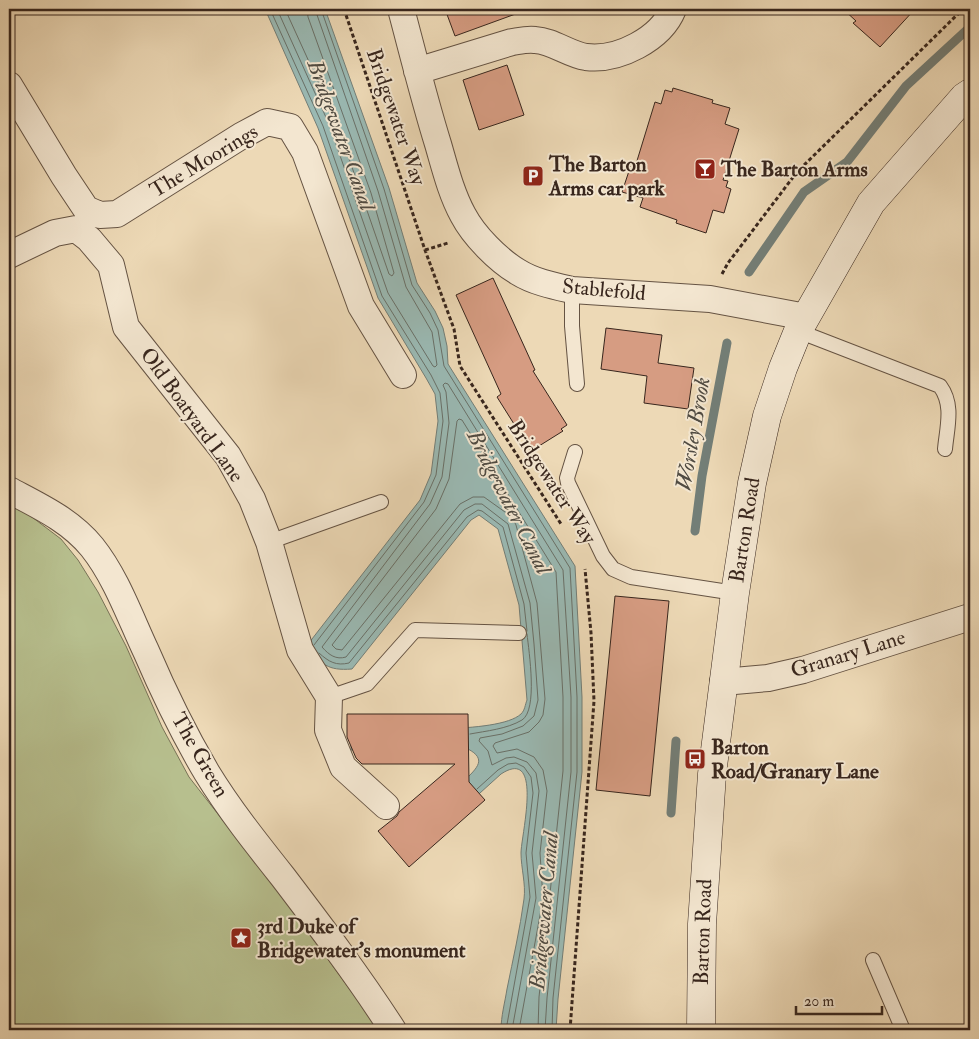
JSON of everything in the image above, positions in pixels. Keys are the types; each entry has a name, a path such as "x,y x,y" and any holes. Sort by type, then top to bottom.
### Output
{"main road":[{"name":"Barton Road","path":"701,1030 702,924 712,774 735,593 752,483 767,416 783,368 802,324 871,203 964,97 970,93"}],"street":[{"name":"Stablefold","path":"401,9 417,71 453,192 463,215 476,234 503,261 518,272 552,286 572,290 657,294 710,299 802,324"},
{"path":"417,71 524,40 543,42 587,57 617,54 647,39 660,28 674,9"},
{"name":"The Moorings","path":"9,86 86,209 100,216 117,214 241,136 267,122 290,128 305,152 361,306 403,375"},
{"name":"Old Boatyard Lane","path":"9,255 56,234 76,229 89,239 111,265 126,327 228,456 252,499 269,542 300,650 329,697"},
{"name":"The Green","path":"9,490 52,513 76,529 93,548 114,582 161,685 187,738 208,774 230,808 354,972 393,1030"},
{"name":"Granary Lane","path":"723,682 768,678 803,670 970,617"},
{"path":"329,697 328,730 343,767 386,806"}],"lane":[{"path":"572,290 572,326 577,384"},
{"path":"802,324 940,386 947,398 949,409 945,449"},
{"path":"575,452 567,478 568,483 607,563 613,569 631,577 735,593"},
{"path":"269,542 381,502"},
{"path":"329,697 367,684 415,630 519,633"},
{"path":"873,960 903,1030"}],"path":[{"name":"Bridgewater Way","path":"344,9 454,329 460,366 562,526"},
{"path":"710,299 728,262 797,172 963,9"},
{"name":"Bridgewater Way","path":"570,1030 594,701 591,632 585,568"}],"green space":[{"path":"9,505 28,514 61,539 78,560 98,592 126,646 162,727 189,777 279,892 375,1024 377,1030 9,1030"}],"water":[{"name":"Bridgewater Canal","path":"265,9 325,9 389,188 417,283 435,311 443,328 448,364 575,566 582,697 582,772 556,1030 501,1030 503,1009 524,899 521,853 527,797 526,782 522,772 514,769 501,774 407,859 466,779 474,771 479,760 477,756 468,749 351,750 351,728 466,728 508,721 521,714 527,700 519,605 498,529 479,515 471,520 352,669 337,669 326,665 305,648 420,500 431,474 438,421 435,394 378,298 318,128"}],"building":[{"path":"445,9 520,9 521,12 455,36"},
{"path":"843,9 915,9 880,47 853,23 856,21"},
{"path":"507,65 524,115 479,130 463,80"},
{"path":"673,88 713,100 712,103 730,108 725,124 739,129 723,180 728,181 726,187 731,189 724,213 713,210 706,233 676,223 677,220 640,207 643,198 622,192 632,162 636,164 655,102 661,104 665,90 672,92"},
{"path":"493,278 535,370 533,371 567,425 561,429 563,431 531,451 497,397 501,394 456,295"},
{"path":"606,328 662,335 658,363 694,368 688,409 644,403 647,376 601,369"},
{"path":"615,596 669,601 650,796 596,790"},
{"path":"347,714 468,714 469,782 485,800 409,867 378,831 455,764 362,764 356,758 347,737"}],"waterway":[{"name":"Worsley Brook","path":"749,272 804,192 847,162 906,86 970,27"},
{"name":"Worsley Brook","path":"695,531 702,476 727,343"},
{"path":"671,813 676,741"}],"place":[{"name":"The Barton Arms","path":"705,169"},
{"name":"The Barton Arms car park","path":"533,176"},
{"name":"Barton Road/Granary Lane","path":"695,759"},
{"name":"3rd Duke of Bridgewater's monument","path":"241,938"}]}
